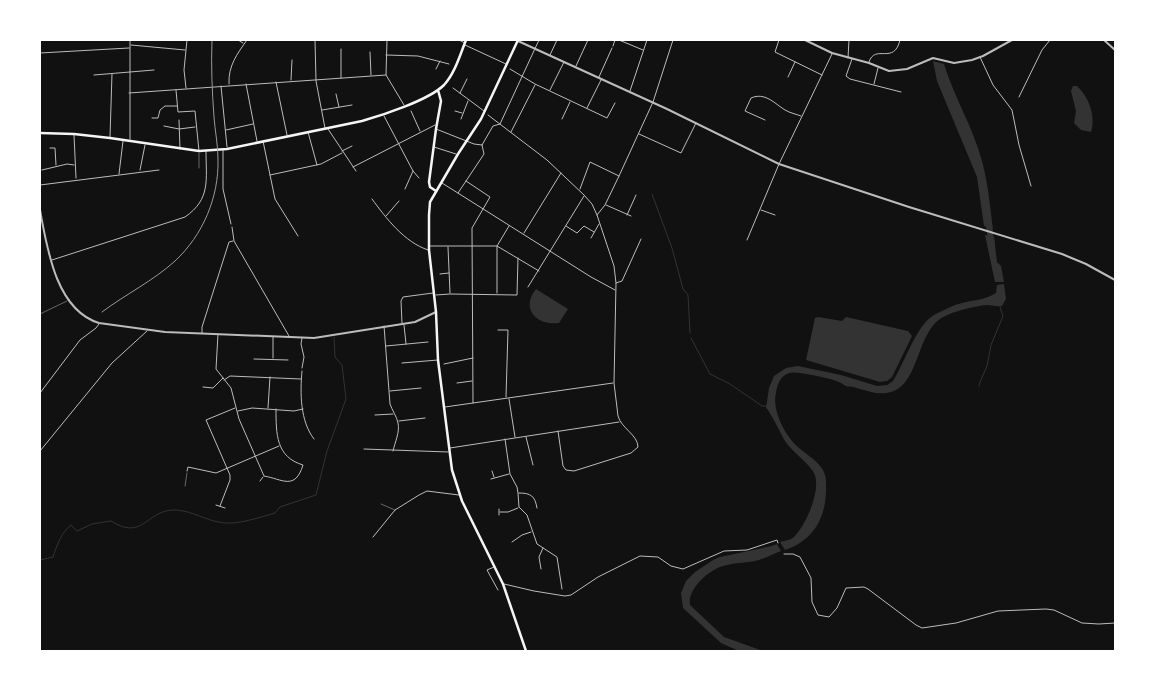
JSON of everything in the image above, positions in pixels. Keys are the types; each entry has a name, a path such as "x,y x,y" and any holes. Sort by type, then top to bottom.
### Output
{"main road":[{"path":"518,41 485,112 430,202 429,248 436,312 438,360 452,470 460,496 503,584 526,651"},
{"path":"40,133 74,134 180,149 211,151 362,121 384,115 432,95 452,74 465,43"},
{"path":"436,191 430,187 429,182 436,124 441,101 438,90"}],"street":[{"path":"130,40 130,141"},
{"path":"186,89 184,70 187,40"},
{"path":"238,40 244,44"},
{"path":"229,85 229,72 233,61 247,40"},
{"path":"315,40 316,81 326,128 356,171"},
{"path":"387,40 386,75 404,106"},
{"path":"459,40 507,64"},
{"path":"482,145 494,126 500,124 539,40"},
{"path":"550,55 557,40"},
{"path":"576,67 588,40"},
{"path":"587,109 615,40"},
{"path":"619,40 643,50"},
{"path":"630,92 647,40"},
{"path":"597,216 605,205 653,102 673,40"},
{"path":"779,40 775,52 823,75"},
{"path":"805,40 832,53 869,63 889,71 907,69 935,58 948,62 963,62 980,57 1012,40"},
{"path":"848,58 849,40"},
{"path":"869,63 870,57 874,54 886,54 898,48 900,40"},
{"path":"1019,96 1042,50 1050,40"},
{"path":"1104,40 1115,50"},
{"path":"518,41 653,102 779,164 1025,244 1062,254 1114,278"},
{"path":"40,53 130,46 186,50"},
{"path":"341,49 341,78"},
{"path":"370,52 371,76"},
{"path":"747,240 779,164 832,53"},
{"path":"386,55 418,56 449,64"},
{"path":"980,57 993,86 1012,110 1019,145 1031,186"},
{"path":"852,59 846,72 846,76 850,79 900,92"},
{"path":"291,81 292,60"},
{"path":"436,69 440,61"},
{"path":"550,91 564,62"},
{"path":"788,77 796,62"},
{"path":"873,85 878,68"},
{"path":"510,69 570,102 607,118 615,104"},
{"path":"94,75 154,70"},
{"path":"110,138 112,74"},
{"path":"129,93 386,75"},
{"path":"459,93 467,78"},
{"path":"276,82 287,136"},
{"path":"246,84 257,142"},
{"path":"511,132 535,84"},
{"path":"221,86 227,148"},
{"path":"453,88 485,112"},
{"path":"176,89 178,115"},
{"path":"336,94 339,107"},
{"path":"765,120 745,112 751,98 758,95 766,97 788,111 802,116"},
{"path":"461,119 468,100"},
{"path":"562,119 570,102"},
{"path":"322,110 352,105"},
{"path":"152,118 158,118 160,110 165,106 177,106"},
{"path":"178,112 195,111 200,151"},
{"path":"411,111 421,132"},
{"path":"455,111 462,114"},
{"path":"384,115 413,171 420,178"},
{"path":"488,115 546,160 580,190 592,204 614,266 616,283 614,383 620,422 638,442 638,447 631,453 574,471 566,470 558,431"},
{"path":"195,116 201,116"},
{"path":"179,120 180,149"},
{"path":"639,134 681,152 696,123"},
{"path":"226,130 254,124"},
{"path":"353,167 436,124"},
{"path":"164,126 179,129 196,127"},
{"path":"436,129 477,145 482,145"},
{"path":"308,132 317,166"},
{"path":"74,134 76,180"},
{"path":"119,174 123,140"},
{"path":"263,140 277,203 298,236"},
{"path":"140,172 145,144"},
{"path":"458,193 484,154 482,145"},
{"path":"270,175 326,163 352,146"},
{"path":"433,147 458,154"},
{"path":"50,148 55,148 56,166"},
{"path":"222,149 223,189 231,224"},
{"path":"51,260 185,217 194,211 205,195 206,151"},
{"path":"580,190 590,162 619,176"},
{"path":"42,170 56,166 75,165"},
{"path":"40,185 159,170"},
{"path":"405,188 413,171"},
{"path":"524,234 561,173"},
{"path":"466,181 490,197 472,228 473,403"},
{"path":"441,182 591,277 616,290"},
{"path":"528,287 584,195"},
{"path":"626,214 636,195"},
{"path":"372,199 385,217 421,247 497,246 539,271"},
{"path":"385,217 399,202"},
{"path":"605,205 631,216"},
{"path":"760,209 775,216"},
{"path":"40,210 58,284 69,301 99,324 147,330 314,338 414,322 436,312"},
{"path":"591,238 599,223"},
{"path":"496,295 497,246 510,225"},
{"path":"566,226 577,233 584,226 594,232"},
{"path":"232,227 234,241 289,336"},
{"path":"616,283 622,281 641,239"},
{"path":"202,333 202,327 230,242 234,241"},
{"path":"448,246 450,294"},
{"path":"406,344 401,301 403,297 433,294 518,295 518,258"},
{"path":"440,274 449,273"},
{"path":"40,393 80,340 99,324"},
{"path":"384,326 390,404 393,414 398,421 398,434 393,451"},
{"path":"40,451 112,363 143,336 147,330"},
{"path":"498,330 508,330 506,398"},
{"path":"218,334 216,369 231,388 237,411 264,476"},
{"path":"272,359 273,336"},
{"path":"302,337 301,344 304,357 301,378 303,408 306,428 314,440"},
{"path":"386,346 428,342"},
{"path":"444,364 473,358"},
{"path":"254,359 288,360"},
{"path":"402,363 438,360"},
{"path":"203,388 212,388 230,376 301,378"},
{"path":"268,408 270,377"},
{"path":"457,383 473,381"},
{"path":"445,407 614,383"},
{"path":"390,391 420,388"},
{"path":"509,398 515,437"},
{"path":"220,506 230,480 206,420 236,408"},
{"path":"237,411 252,408 268,408 294,411 303,408"},
{"path":"264,476 287,482 294,480 301,473 303,466 288,458 280,446 276,429 276,409"},
{"path":"375,415 393,414"},
{"path":"398,421 425,418"},
{"path":"364,449 393,451 448,450 515,437 620,422"},
{"path":"526,436 533,465"},
{"path":"314,440 318,439"},
{"path":"504,439 510,474 517,487 519,507 526,515 537,544 558,556 562,589"},
{"path":"187,471 188,467 216,473 227,470 280,446"},
{"path":"492,471 494,478"},
{"path":"490,479 510,474"},
{"path":"260,481 264,476"},
{"path":"373,538 395,510 427,491 460,496"},
{"path":"518,494 531,494 535,499 537,508"},
{"path":"216,505 225,508"},
{"path":"499,515 499,511 508,512 519,507"},
{"path":"512,542 522,535 532,532"},
{"path":"503,584 565,596 571,595 598,577 640,556 658,557 671,566 683,569 724,551 748,550 777,540 778,543"},
{"path":"542,568 540,558 543,548"},
{"path":"784,554 800,557 811,578 812,602 816,613 829,617 837,608 846,588 864,587 922,628 956,623 998,611 1046,609 1054,610 1082,623 1115,623"},
{"path":"494,566 487,570 498,590"}],"lane":[{"path":"200,151 200,168"},
{"path":"40,314 69,301"},
{"path":"184,486 187,471"},
{"path":"381,504 395,510"}],"shaded area":[{"path":"933,61 944,64 978,148 986,178 993,229 984,226 977,177 937,81"},
{"path":"1073,86 1077,86 1081,90 1088,101 1093,120 1091,132 1081,130 1074,123 1076,111 1071,91"},
{"path":"985,235 994,237 997,262 1001,266 1004,282 995,282"},
{"path":"1004,284 1006,299 1002,306 987,305 963,310 944,316 932,326 909,377 894,391 889,393 873,392 847,386 827,378 796,372 787,374 781,379 777,387 775,405 781,424 796,445 820,466 826,478 825,502 820,520 810,535 803,541 785,550 780,542 793,538 808,516 816,488 816,480 811,469 785,441 766,408 769,388 774,376 786,368 798,366 841,375 877,386 887,385 893,381 925,322 955,305 991,296 996,293 997,285"},
{"path":"536,289 568,309 559,323 544,322 533,315 530,303 531,296"},
{"path":"846,317 908,331 912,336 892,377 887,381 880,382 806,360 815,318 842,321"},
{"path":"777,544 781,551 751,562 715,569 699,582 692,593 690,605 724,637 763,651 739,651 721,643 683,608 681,593 686,581 695,572 720,557"}],"waterway":[{"path":"652,194 672,248 683,289 688,295 690,333"},
{"path":"988,221 992,245"},
{"path":"979,386 987,366 991,345 1003,316 1000,307"},
{"path":"40,560 53,557 62,535 71,525 77,531 92,524 111,521 129,528 141,525 166,511 174,510 189,512 218,522 238,522 275,513 280,507 316,495 327,451 346,399 342,365 335,357 334,337"},
{"path":"691,338 710,374 730,384 762,406 767,406"}],"railway":[{"path":"102,312 158,275 175,261 194,239 207,214 216,187 218,173 218,148 214,122 212,40"}]}
